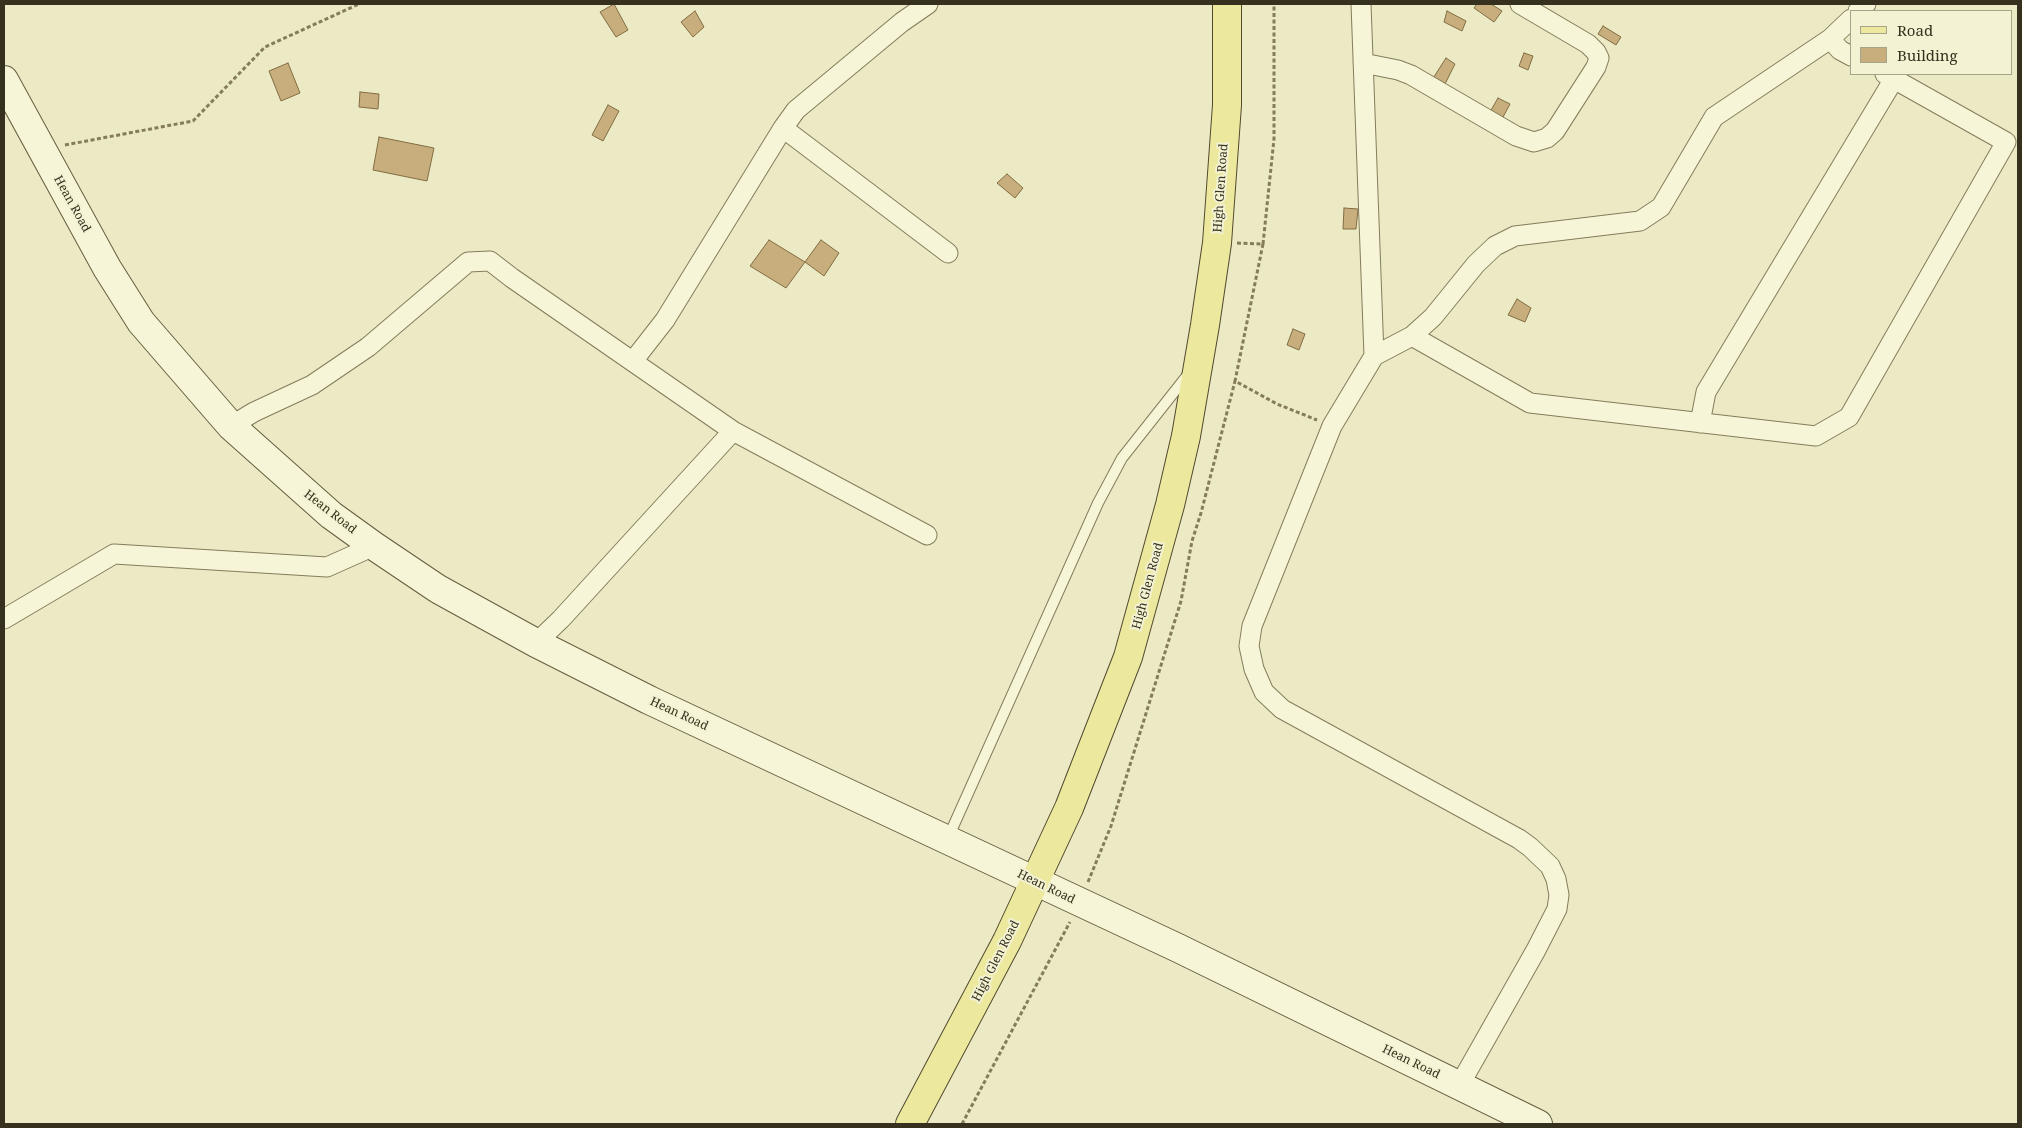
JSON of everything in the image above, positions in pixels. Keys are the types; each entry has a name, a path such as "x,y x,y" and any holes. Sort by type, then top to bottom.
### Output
{"main road":[{"name":"High Glen Road","path":"910,1124 1007,941 1069,808 1128,657 1170,506 1186,436 1217,243 1227,105 1227,4"}],"street":[{"path":"633,361 665,320 783,128 796,110 902,22 928,4"},
{"path":"1361,4 1374,356"},
{"path":"1363,64 1398,70 1411,75 1516,136 1534,142 1547,138 1555,131 1596,67 1599,58 1588,44 1520,4"},
{"path":"1459,1086 1557,909 1559,895 1556,879 1550,866 1530,846 1282,709 1264,692 1254,668 1249,646 1252,626 1332,426 1374,356 1412,336 1433,317 1476,264 1495,246 1515,236 1640,221 1661,207 1714,117 1830,39 1850,20"},
{"path":"1830,39 1840,50 1850,55"},
{"path":"1412,336 1530,403 1700,423 1816,436 1849,417 2006,142 1889,76 1706,392 1700,423"},
{"name":"Hean Road","path":"4,80 107,268 142,322 231,426 332,515 374,546 438,589 536,643 649,700 1178,948 1538,1124"},
{"path":"783,128 948,253"},
{"path":"231,426 254,412 312,385 368,347 468,262 490,261 732,431 927,535"},
{"path":"536,643 561,619 732,431"},
{"path":"4,619 114,554 328,568 374,546"}],"lane":[{"path":"947,839 1098,503 1122,458 1199,360"}],"path":[{"path":"42,150 193,121 265,47 359,4"},
{"path":"962,1124 1080,903 1111,826 1181,601 1192,541 1235,381 1263,244 1274,139 1274,4"},
{"path":"1217,243 1263,244"},
{"path":"1235,381 1277,404 1332,426"}],"building":[{"path":"614,4 628,30 616,37 600,12"},
{"path":"1477,4 1491,4 1502,11 1494,22 1474,8"},
{"path":"695,11 704,27 693,37 681,22"},
{"path":"1447,11 1466,21 1462,31 1444,22"},
{"path":"1603,26 1621,37 1616,45 1598,34"},
{"path":"1524,53 1533,56 1528,70 1519,66"},
{"path":"1446,58 1455,64 1443,88 1430,83"},
{"path":"288,63 300,93 281,101 269,71"},
{"path":"360,92 379,94 378,109 359,107"},
{"path":"1498,98 1510,104 1502,119 1490,112"},
{"path":"608,105 619,111 603,141 592,135"},
{"path":"379,137 434,148 427,181 373,170"},
{"path":"1007,174 1023,188 1015,198 997,183"},
{"path":"1344,208 1358,209 1356,229 1343,229"},
{"path":"769,240 805,262 786,288 750,266"},
{"path":"821,240 839,253 824,276 805,262"},
{"path":"1517,299 1531,308 1525,322 1508,315"},
{"path":"1293,329 1305,334 1299,350 1287,345"}]}
